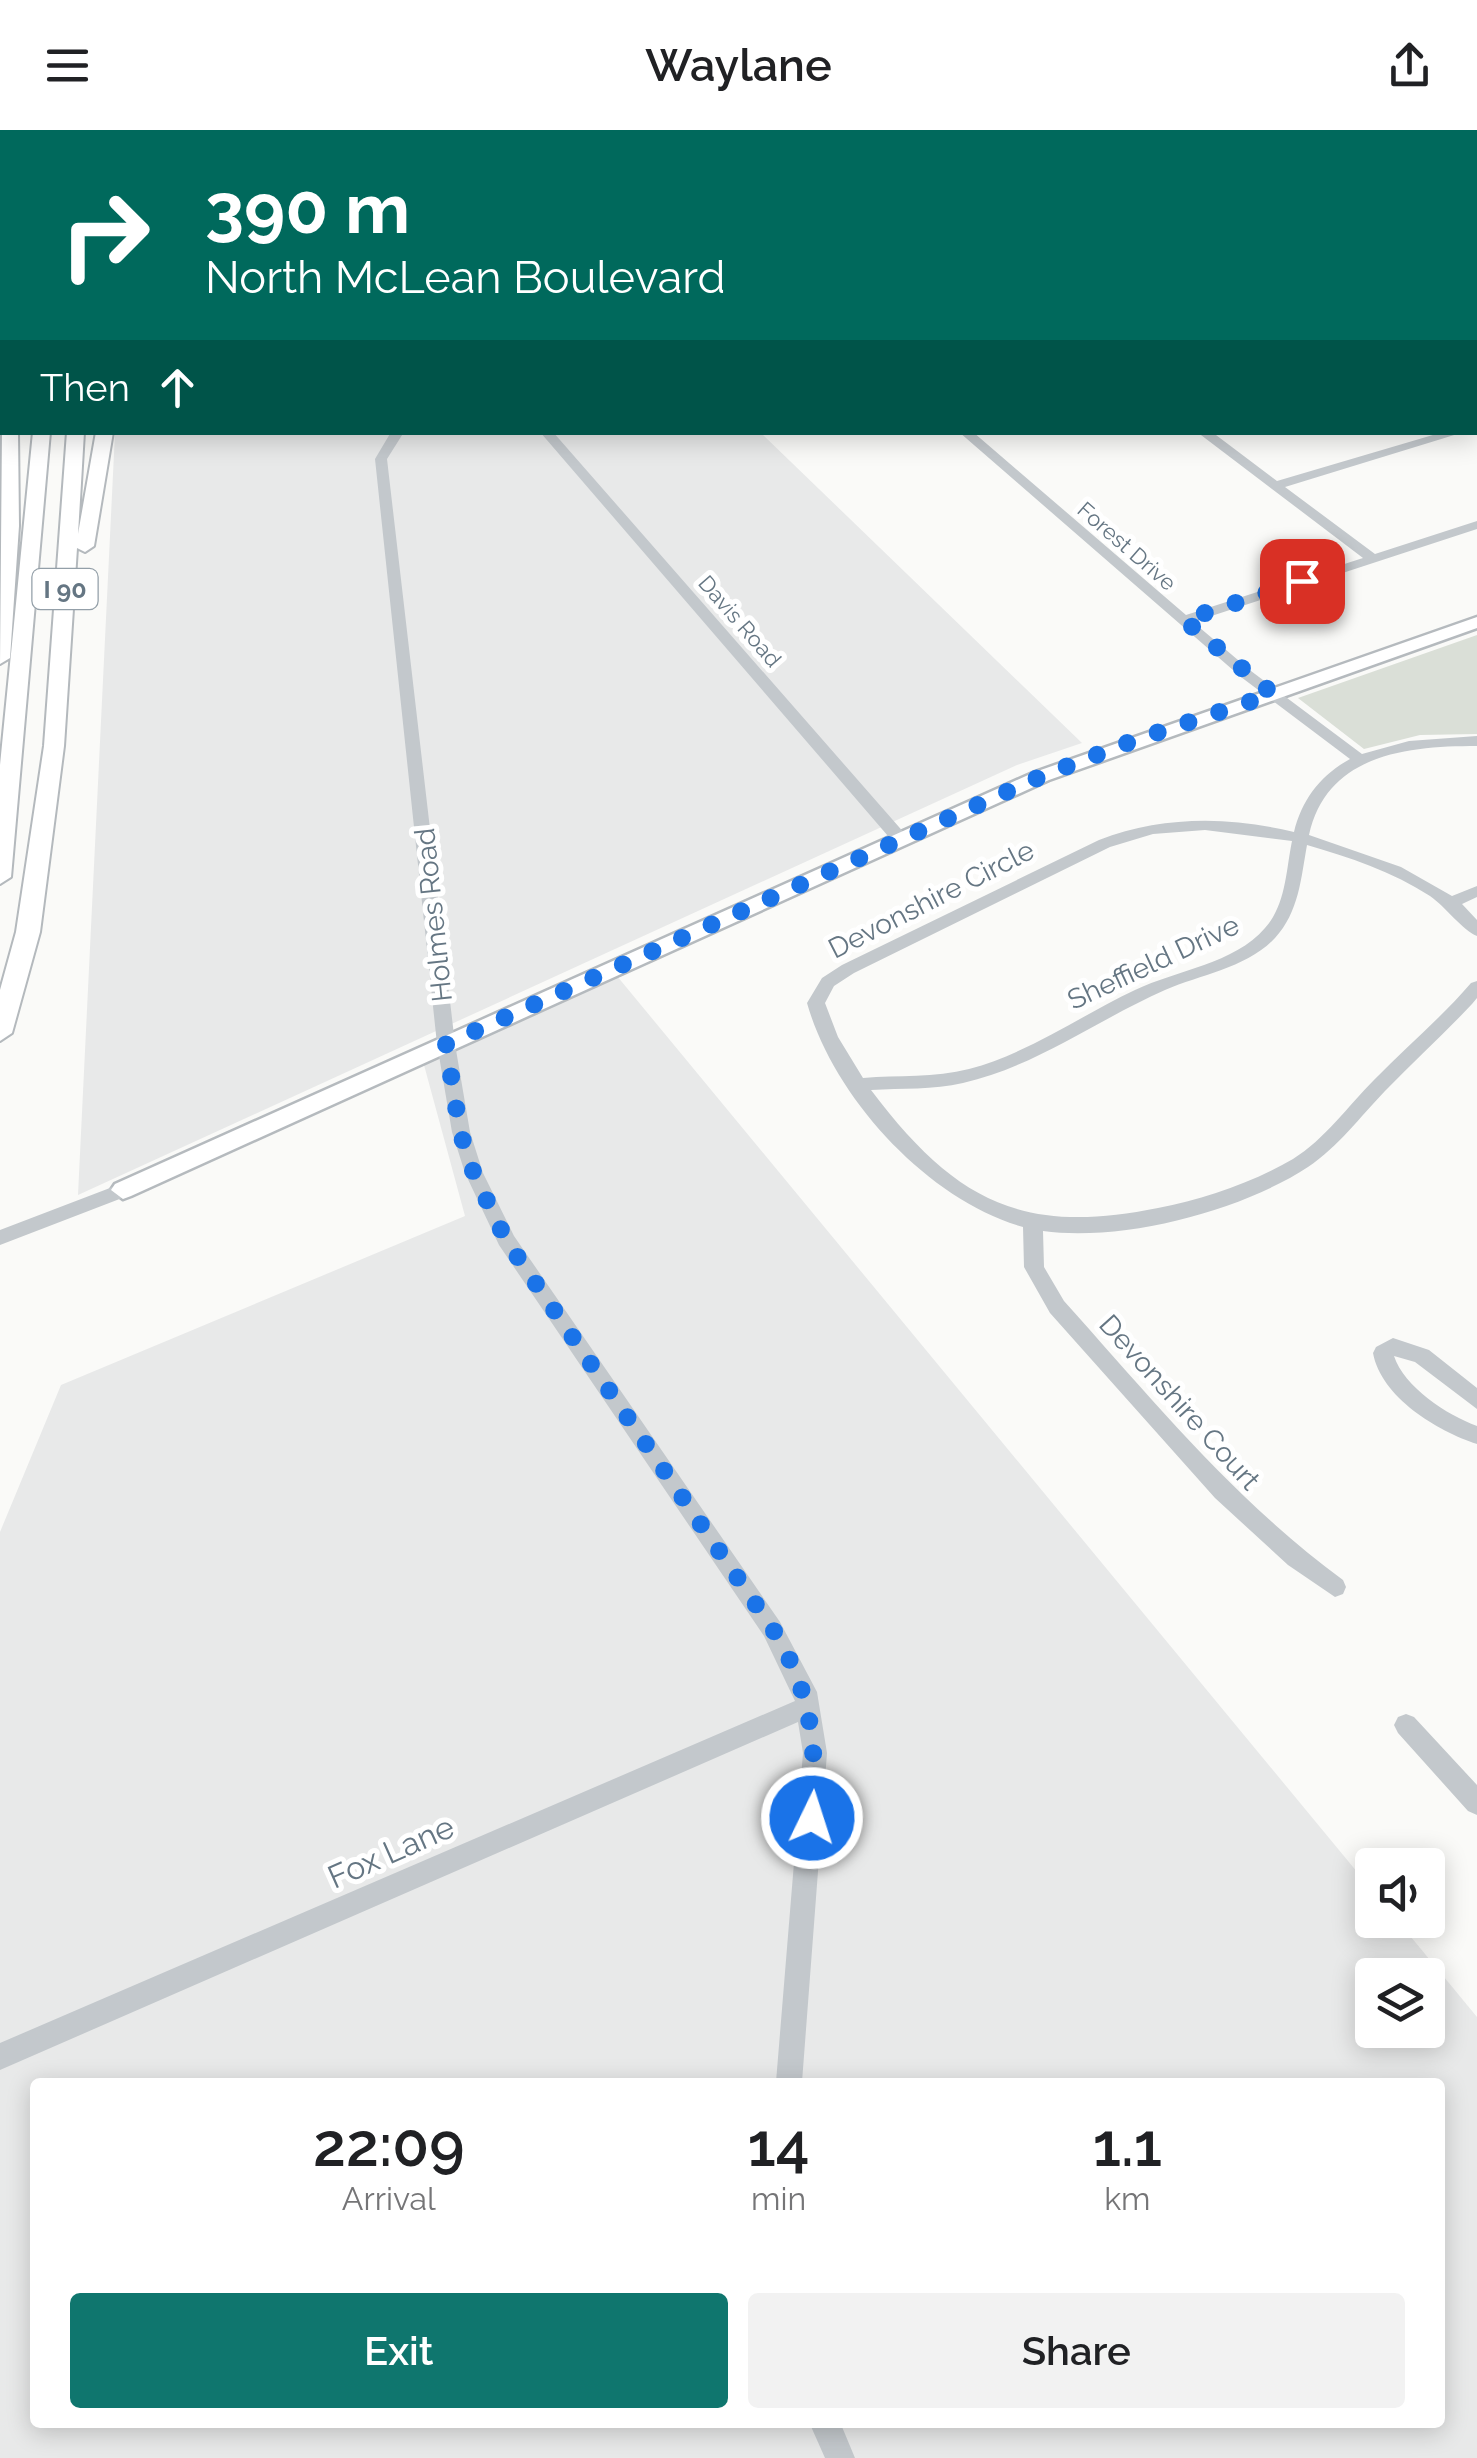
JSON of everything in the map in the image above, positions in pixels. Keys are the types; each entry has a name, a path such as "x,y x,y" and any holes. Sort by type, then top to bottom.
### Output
{"highway":[{"path":"0,658 10,526 9,435"},
{"name":"I 90","path":"0,877 42,435"},
{"name":"I 90","path":"0,1033 28,932 54,746 76,435"},
{"path":"54,746 105,435"},
{"path":"0,814 2,852"}],"main road":[{"path":"123,1190 900,838 1135,740 1477,622"}],"street":[{"name":"Holmes Road","path":"396,435 381,459 446,1044 460,1132 474,1174 506,1240 772,1628 793,1664 809,1706 815,1779 789,2078"},
{"name":"Davis Road","path":"549,435 900,838"},
{"name":"Forest Drive","path":"968,435 1273,694 1360,760"},
{"path":"1207,435 1372,558"},
{"path":"1274,486 1448,435"},
{"path":"1184,620 1477,525"},
{"name":"Sheffield Drive","path":"861,1085 946,1080 993,1068 1162,985 1240,955 1271,932 1286,911 1308,810 1320,790 1360,760 1420,744 1477,742"},
{"name":"Devonshire Circle","path":"1477,931 1451,902 1374,862 1300,840 1214,826 1174,826 1133,834 1088,851 848,969 828,982 816,1003 828,1038 898,1136 932,1170 982,1202 1033,1223 1097,1223 1180,1212 1237,1195 1283,1173 1317,1150 1477,988"},
{"path":"1451,902 1477,890"},
{"path":"0,1238 123,1190"},
{"name":"Devonshire Court","path":"1033,1223 1034,1267 1057,1308 1249,1519 1292,1558 1335,1587"},
{"path":"1477,1400 1412,1350 1393,1346 1383,1353 1383,1364 1392,1378 1447,1422 1477,1435"},
{"name":"Fox Lane","path":"0,2058 809,1706"},
{"path":"1406,1725 1477,1804"},
{"path":"827,2428 840,2458"}],"shaded area":[{"path":"115,435 763,435 1082,743 1017,765 78,1195"},
{"path":"1477,635 1477,734 1420,735 1364,749 1298,698"},
{"path":"617,976 1355,1869 1355,1938 1412,1938 1428,1958 1355,1958 1355,2048 1445,2048 1445,1978 1477,2017 1477,2458 0,2458 0,1532 61,1385 465,1216 424,1065"}],"route":[{"path":"812,1818 814,1737 798,1674 772,1628 506,1240 474,1174 460,1132 446,1044 1042,776 1273,694 1184,620 1302,581"}]}
